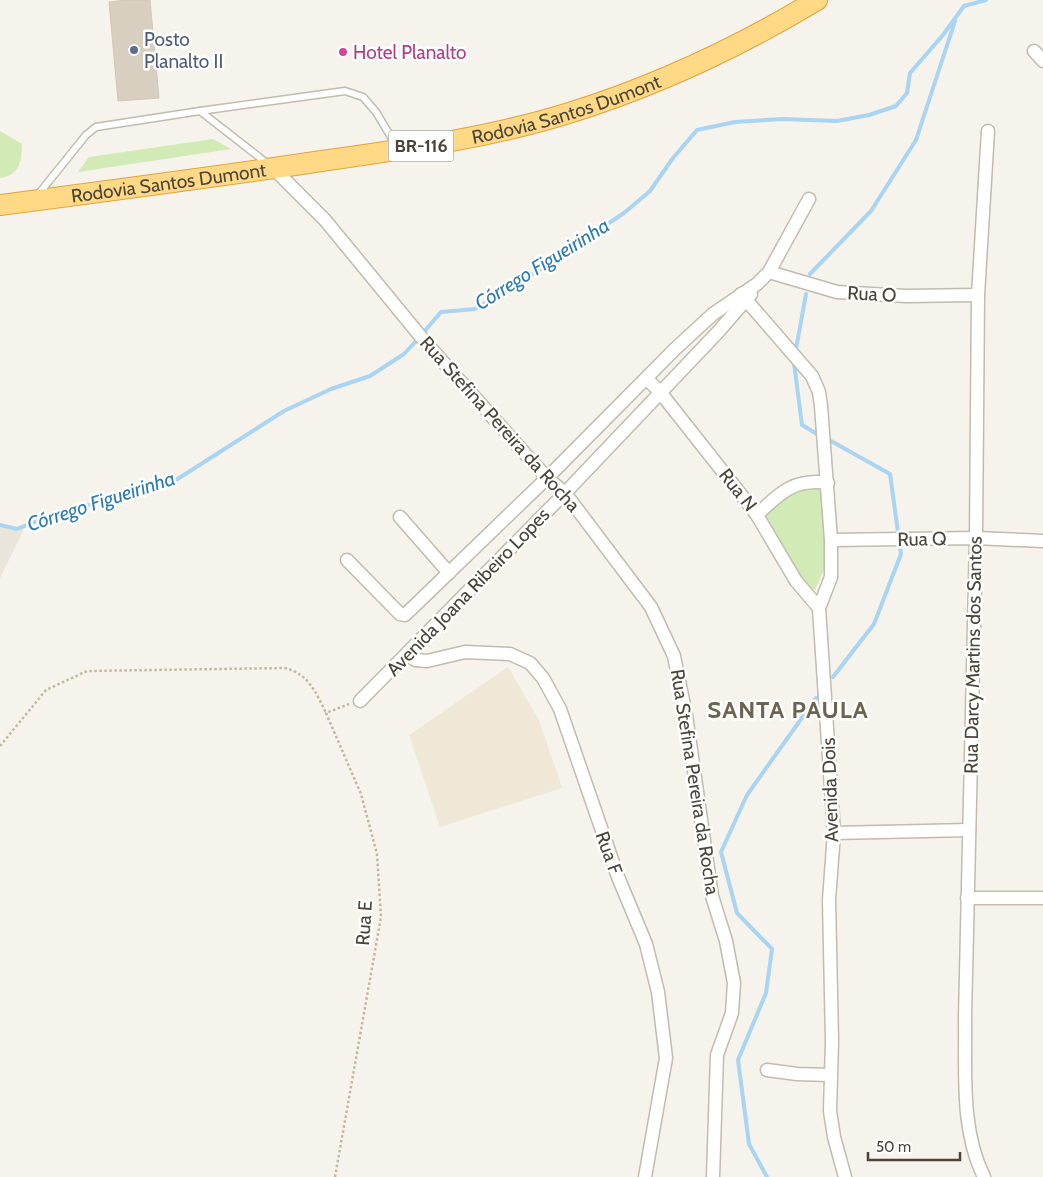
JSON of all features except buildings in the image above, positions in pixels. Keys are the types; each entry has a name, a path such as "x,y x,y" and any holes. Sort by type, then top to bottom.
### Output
{"highway":[{"name":"Rodovia Santos Dumont","path":"0,205 399,150 473,137 568,114 658,81 748,40 817,0"}],"street":[{"path":"1034,51 1043,61"},
{"name":"Rua Darcy Martins dos Santos","path":"984,1177 970,1138 966,1097 965,1018 976,538 978,295 988,131"},
{"name":"Rua Stefina Pereira da Rocha","path":"273,168 325,220 426,343 547,478 565,493 651,607 674,656 686,715 712,896 726,941 734,983 732,1013 718,1055 713,1177"},
{"name":"Avenida Joana Ribeiro Lopes","path":"360,701 565,493 660,392 744,296 769,272 809,200"},
{"name":"Rua O","path":"769,272 837,292 906,296 978,295"},
{"name":"Avenida Joana Ribeiro Lopes","path":"347,560 400,614 405,615 713,314 744,296"},
{"name":"Avenida Dois","path":"744,296 812,376 820,399 832,540 831,576 819,608 834,833 829,900 830,1111 834,1137 845,1177"},
{"name":"Rua N","path":"647,379 660,392 757,514 796,581 819,608"},
{"path":"757,514 774,497 799,483 811,480 828,483"},
{"path":"400,518 449,573"},
{"name":"Rua Q","path":"832,540 976,538 1043,541"},
{"name":"Rua F","path":"407,655 415,660 427,661 464,652 510,654 530,663 543,678 560,709 618,877 646,944 658,992 666,1058 645,1177"},
{"path":"834,833 969,830"},
{"path":"968,898 1043,898"},
{"path":"766,1070 797,1074 830,1075"}],"lane":[{"path":"33,201 86,135 96,127 200,111 345,91 364,97 399,150"},
{"path":"200,111 273,168"}],"path":[{"name":"Rua E","path":"0,746 46,690 87,671 285,668 299,672 312,685 361,794 377,854 381,917 335,1177"},
{"path":"326,713 360,701"}],"shaded area":[{"path":"0,527 24,529 0,578"},
{"path":"508,667 539,720 562,788 440,827 409,735"}],"green space":[{"path":"0,131 22,144 18,167 11,174 0,178"},
{"path":"213,139 231,149 78,172 89,157"},
{"path":"803,485 825,488 824,570 815,590 808,585 795,567 766,515 777,502"}],"waterway":[{"name":"Córrego Figueirinha","path":"423,333 441,312 475,309 518,284 624,213 650,191 673,158 697,130 735,122 782,119 837,121 869,115 896,106 907,93 910,73 943,35 964,6 986,0"},
{"path":"810,274 871,211 916,140 955,21"},
{"path":"796,349 806,294"},
{"name":"Córrego Figueirinha","path":"0,525 17,529 59,512 97,503 137,489 176,480 284,411 331,389 370,376 404,354 418,339"},
{"path":"794,363 802,425 817,434"},
{"path":"831,441 890,474 901,554 874,624 833,677"},
{"path":"767,1177 749,1144 738,1060 766,993 772,949 737,913 721,852 747,795 816,698"}],"place":[{"name":"Posto Planalto II","path":"134,50"},
{"name":"Hotel Planalto","path":"343,52"}],"district":[{"name":"SANTA PAULA","path":"788,709"}]}
